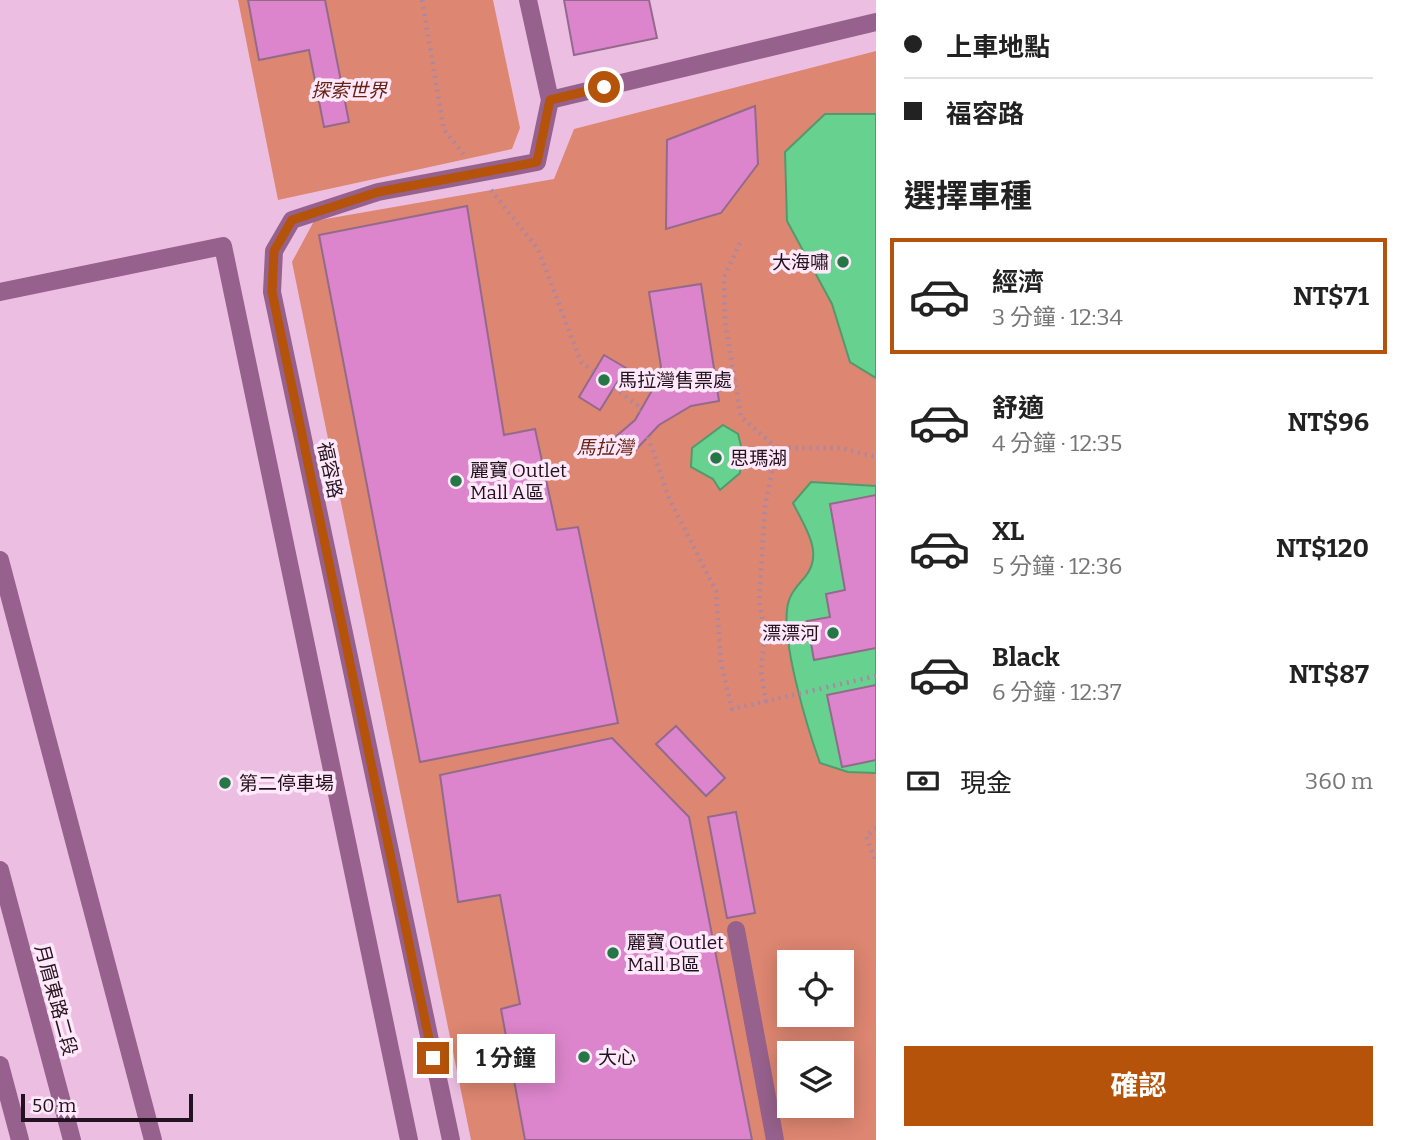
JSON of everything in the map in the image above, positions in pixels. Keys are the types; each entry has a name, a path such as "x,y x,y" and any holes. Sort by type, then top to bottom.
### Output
{"street":[{"name":"福容路","path":"450,1140 272,292 274,251 292,220 378,192 537,162 550,100 528,0"},
{"path":"550,100 876,22"},
{"path":"0,292 223,246 409,1140"},
{"path":"0,560 153,1140"},
{"name":"月眉東路二段","path":"0,870 72,1140"},
{"path":"736,930 775,1140"},
{"path":"0,1065 20,1140"}],"path":[{"path":"422,0 444,130 466,157"},
{"path":"491,189 538,249 581,362 594,372"},
{"path":"740,243 724,277 726,321 741,417 777,448 841,448 876,457"},
{"path":"614,388 636,405 639,412"},
{"path":"648,437 669,498 716,591 721,663 732,709 876,676"},
{"path":"766,702 761,671 765,631 759,602 765,505 777,448"},
{"path":"876,828 866,836 876,864"}],"green space":[{"name":"探索世界","path":"238,0 493,0 520,128 512,149 278,200"},
{"name":"馬拉灣","path":"876,51 876,1140 471,1140 292,262 314,221 554,179 574,129"}],"shaded area":[{"name":"大海嘯","path":"825,114 876,114 876,378 850,362 832,304 787,221 785,152"},
{"name":"思瑪湖","path":"723,425 738,434 742,450 740,473 720,490 713,479 691,467 692,448"},
{"name":"漂漂河","path":"811,482 876,486 876,773 848,772 820,763 792,665 787,626 788,605 793,592 811,568 813,559 811,540 793,503"}],"building":[{"path":"248,0 325,0 349,122 324,127 309,50 259,60"},
{"path":"564,0 649,0 657,38 574,55"},
{"path":"755,106 758,164 721,213 666,229 667,140"},
{"name":"麗寶 Outlet Mall A區","path":"467,206 504,435 535,429 557,530 578,527 618,723 420,762 319,235"},
{"path":"701,284 719,401 691,406 659,425 629,457 605,446 635,420 662,373 649,292"},
{"name":"馬拉灣售票處","path":"604,355 626,368 600,410 579,397"},
{"path":"876,495 876,648 814,660 807,621 830,617 826,594 845,590 830,504"},
{"path":"876,685 876,760 842,767 827,695"},
{"path":"676,726 725,778 706,796 656,744"},
{"name":"麗寶 Outlet Mall B區","path":"612,738 689,817 752,1140 525,1140 501,1009 520,1004 500,895 458,902 440,775"},
{"path":"736,812 755,913 727,918 708,817"}],"place":[{"name":"大海嘯","path":"843,262"},
{"name":"馬拉灣售票處","path":"604,380"},
{"name":"思瑪湖","path":"716,458"},
{"name":"麗寶 Outlet Mall A區","path":"456,481"},
{"name":"漂漂河","path":"833,633"},
{"name":"第二停車場","path":"225,783"},
{"name":"麗寶 Outlet Mall B區","path":"613,953"},
{"name":"大心","path":"584,1057"}],"route":[{"path":"433,1058 272,292 274,251 292,220 378,192 537,162 550,100 604,87"}]}
